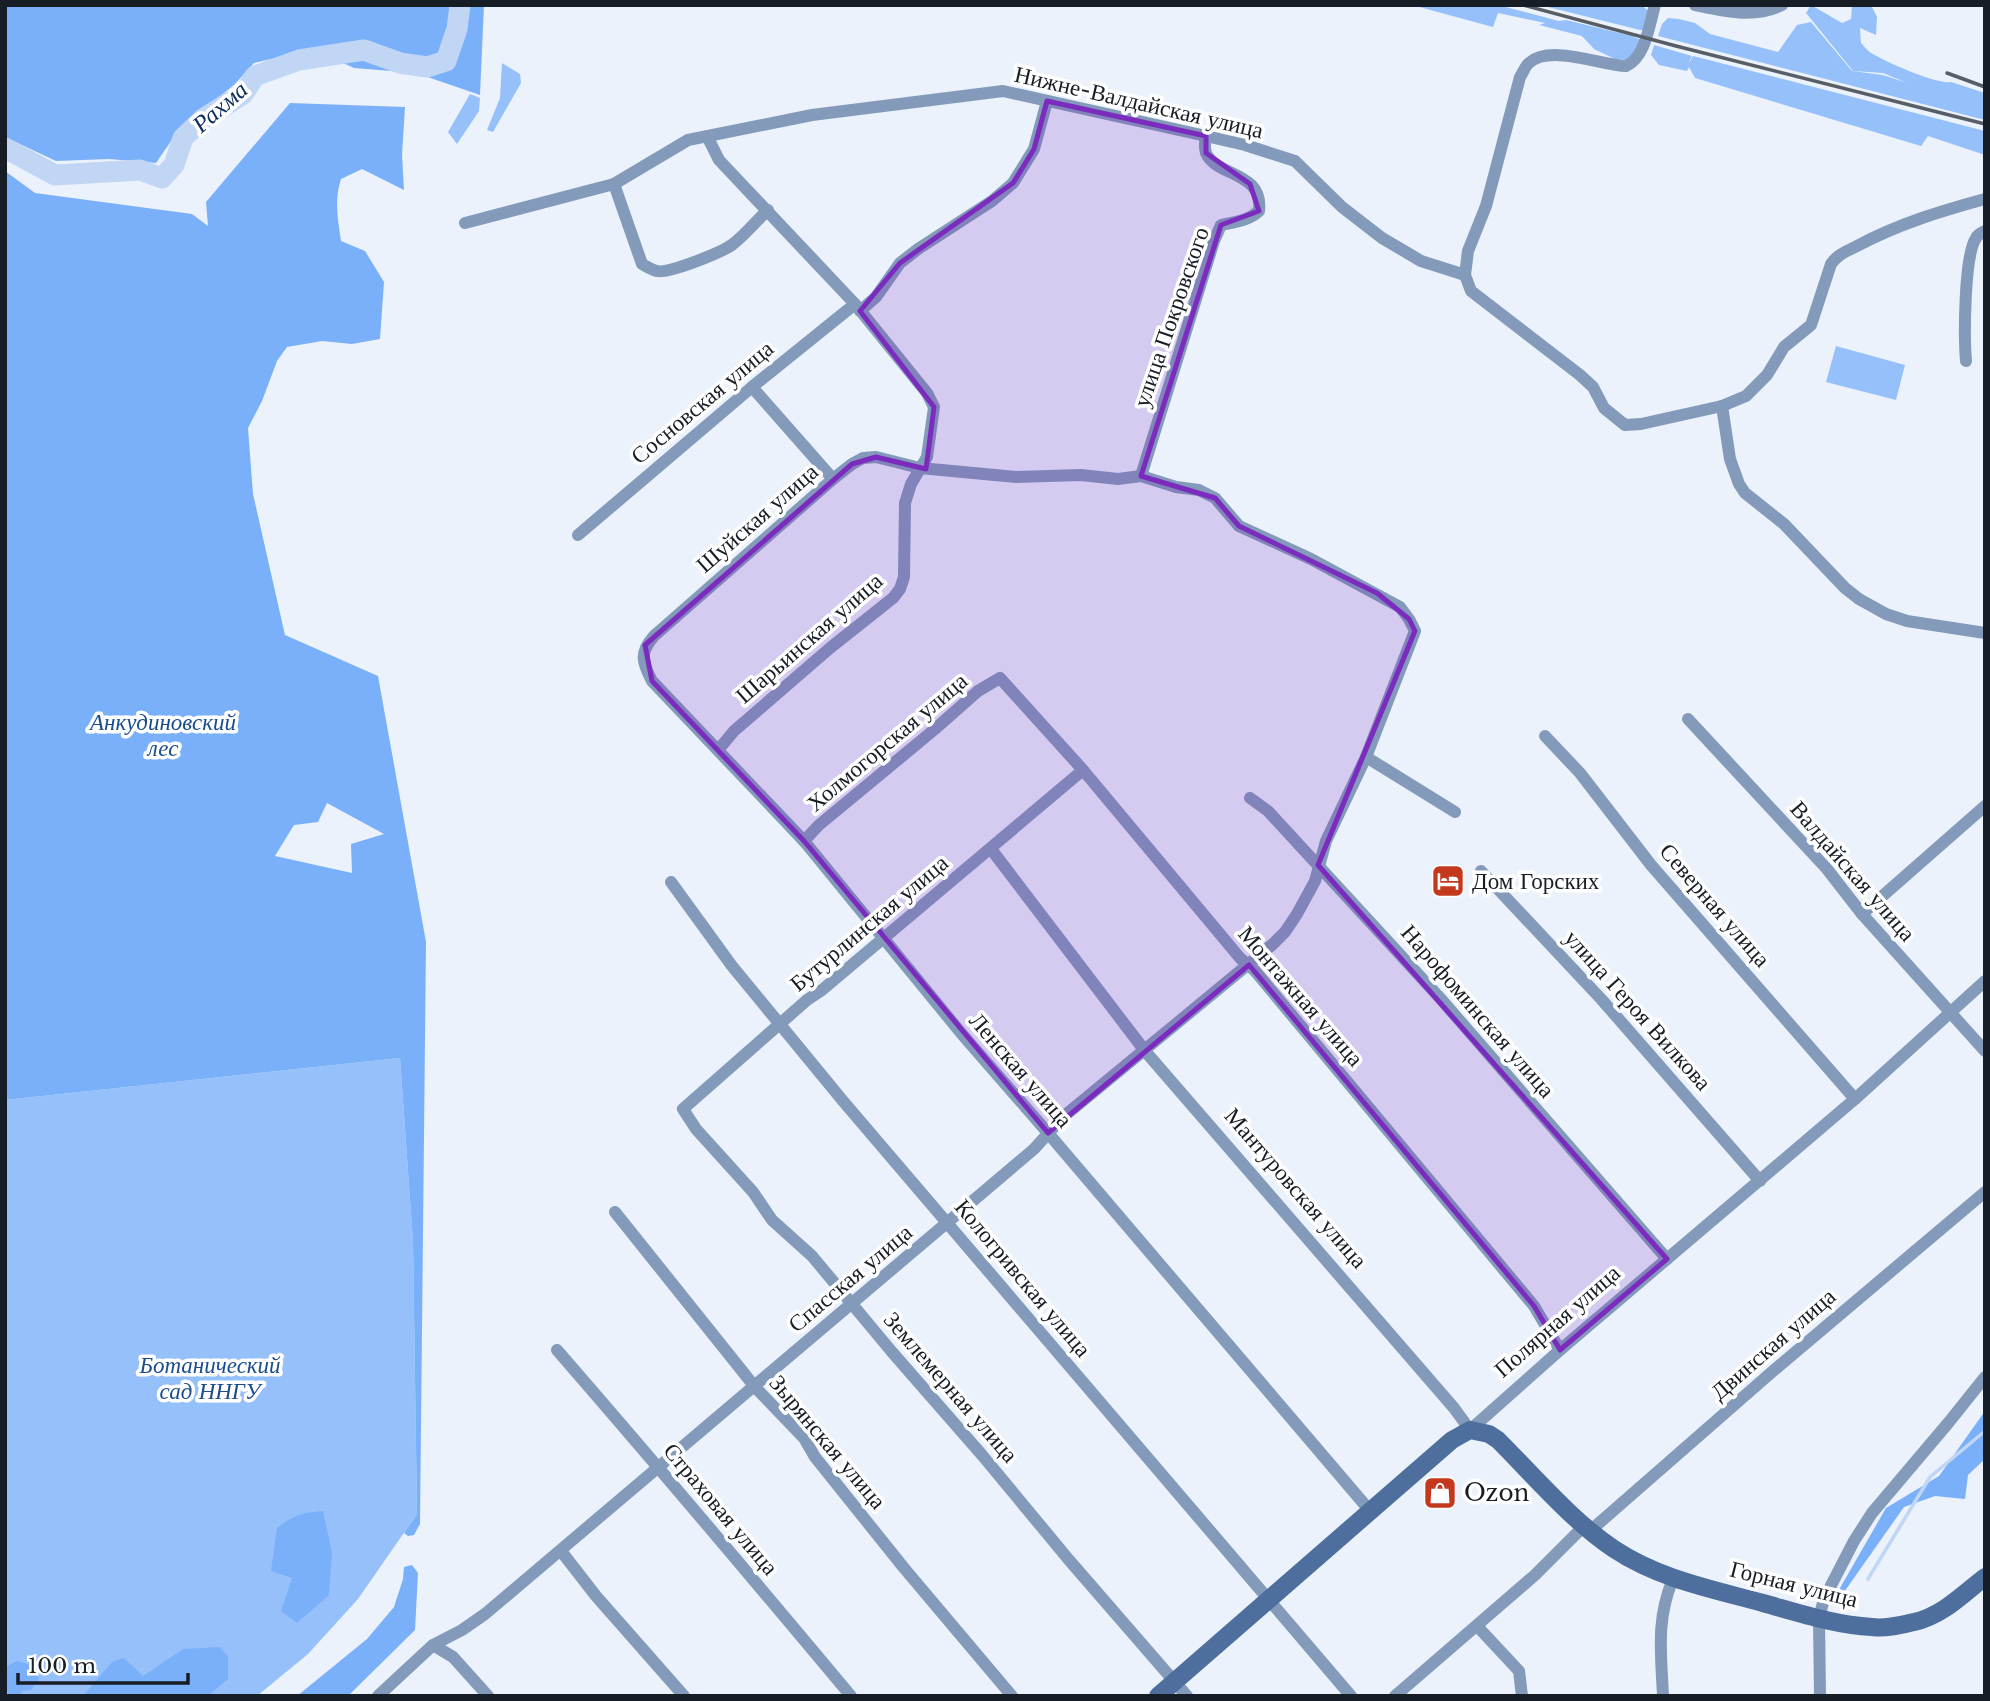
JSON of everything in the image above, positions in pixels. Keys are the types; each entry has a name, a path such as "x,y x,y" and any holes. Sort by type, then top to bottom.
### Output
{"main road":[{"name":"Полярная улица","path":"1158,1696 1452,1440 1470,1430"},
{"name":"Мантуровская улица","path":"1470,1430 1489,1434 1498,1440 1587,1529"},
{"name":"Горная улица","path":"1587,1529 1634,1561 1673,1579 1849,1625 1876,1628 1917,1622 1934,1616 1985,1577"}],"street":[{"path":"1655,5 1642,52 1635,62 1626,66 1552,54 1540,56 1528,63 1520,77 1486,206 1468,251 1465,275 1471,291 1580,375 1593,387 1605,408 1625,425 1722,406 1746,396 1767,375 1784,347 1811,325 1831,264 1837,256 1883,232 1985,198"},
{"path":"1695,5 1731,13 1754,13 1782,5"},
{"name":"Нижне-Валдайская улица","path":"465,223 614,184 688,140 812,115 1003,92 1245,145 1295,161 1342,206 1382,238 1421,261 1465,275"},
{"name":"Сосновская улица","path":"578,535 752,387 858,307 876,297 900,263 992,201 1013,183 1034,149 1047,101"},
{"path":"707,136 719,160 858,307"},
{"name":"улица Покровского","path":"1141,476 1221,225 1242,221 1259,211 1260,202 1250,184 1212,161 1206,153 1206,136"},
{"path":"614,184 642,264 658,272 670,271 732,245 768,210"},
{"path":"1965,361 1963,330 1970,250 1977,236 1985,231"},
{"name":"Шарьинская улица","path":"719,749 734,731 892,598 900,589 904,577 905,503 911,484 927,457 934,407 927,393 858,307"},
{"path":"752,387 833,479"},
{"path":"1722,406 1730,459 1739,484 1745,493 1784,524 1830,575 1859,599 1886,614 1907,621 1985,633"},
{"name":"Шуйская улица","path":"643,656 645,645 654,636 833,479 863,458 876,457 920,468"},
{"path":"920,468 1016,477 1081,475 1118,479 1141,476"},
{"name":"Спасская улица","path":"377,1696 433,1645 485,1614 755,1387 1034,1149 1063,1117 1273,944 1291,923 1315,881 1325,841 1366,757 1415,631 1409,618 1399,607 1311,559 1239,526 1215,498 1199,490 1177,487 1141,476"},
{"name":"Ленская улица","path":"643,656 652,681 804,841 953,1023 1371,1512"},
{"name":"Монтажная улица","path":"1000,678 1083,770 1534,1306 1560,1350"},
{"name":"Холмогорская улица","path":"804,841 819,825 978,691 1000,678"},
{"name":"Валдайская улица","path":"1688,719 1827,869 1862,914 1985,1051"},
{"name":"Северная улица","path":"1545,736 1580,773 1651,865 1855,1099"},
{"path":"1366,757 1455,812"},
{"name":"Бутурлинская улица","path":"683,1109 807,1000 1083,770"},
{"name":"Нарофоминская улица","path":"1250,798 1268,811 1440,998 1667,1259"},
{"path":"1862,914 1985,806"},
{"name":"Мантуровская улица","path":"991,849 1145,1051 1436,1387 1470,1430"},
{"name":"улица Героя Вилкова","path":"1481,871 1602,1000 1760,1181"},
{"name":"Кологривская улица","path":"671,882 709,937 917,1188 1351,1696"},
{"name":"Полярная улица","path":"1470,1430 1855,1099 1985,982"},
{"name":"Землемерная улица","path":"683,1109 696,1129 753,1192 772,1220 812,1256 1186,1696"},
{"name":"Двинская улица","path":"1395,1696 1587,1529 1985,1192"},
{"name":"Зырянская улица","path":"615,1212 755,1387 804,1438 815,1457 904,1568 1012,1696"},
{"name":"Страховая улица","path":"557,1350 851,1696"},
{"path":"1820,1696 1819,1618 1824,1598 1872,1513 1985,1377"},
{"path":"561,1551 596,1596 684,1696"},
{"path":"1663,1696 1661,1614 1673,1579"},
{"path":"1477,1626 1519,1671 1522,1696"},
{"path":"433,1645 459,1662 488,1696"}],"highlighted area":[{"path":"1047,101 1206,136 1206,153 1250,184 1259,211 1221,225 1141,476 1215,498 1239,526 1377,593 1409,619 1415,631 1318,865 1667,1259 1560,1350 1534,1306 1249,965 1048,1133 804,841 652,681 645,645 852,464 876,457 926,469 934,407 860,311 900,263 1013,183 1034,149"}],"green space":[{"path":"484,5 480,95 416,73 354,68 313,49 254,63 234,85 180,128 156,163 109,159 56,161 5,137 5,7"},
{"path":"1412,5 1498,5 1641,40 1637,53 1628,60 1615,59 1594,49 1582,36 1539,25 1545,23 1498,13 1493,27"},
{"path":"1540,5 1642,5 1649,12 1644,30 1640,30"},
{"path":"1811,5 1842,23 1851,19 1852,5 1871,5 1877,17 1876,35 1860,28 1861,43 1871,53 1912,72 1985,93 1985,120 1658,36 1662,24 1668,18 1679,19 1695,23 1710,34 1778,52 1797,25 1811,22 1852,71 1883,75 1907,83 1883,73 1853,71 1806,13"},
{"path":"1654,45 1692,56 1688,65 1693,56 1985,131 1985,155 1928,136 1921,146 1695,78 1689,67 1687,71 1659,65 1651,55"},
{"path":"502,63 520,74 521,83 493,132 487,130 500,98"},
{"path":"470,94 480,98 479,111 457,144 448,132"},
{"name":"Анкудиновский лес","path":"290,103 405,107 402,155 404,190 362,169 341,179 338,195 341,241 365,251 384,282 380,339 352,344 322,341 287,347 277,361 262,401 248,428 253,494 285,635 378,676 426,942 420,1524 414,1535 408,1536 404,1533 417,1514 413,1242 400,1058 5,1100 5,171 35,193 192,214 208,226 206,202","holes":["327,803 384,834 351,844 352,873 275,856 294,825 318,822"]},
{"path":"1836,346 1905,365 1896,400 1826,382"},
{"name":"Ботанический сад ННГУ","path":"400,1058 413,1242 417,1514 358,1599 308,1654 257,1696 5,1696 5,1100"},
{"path":"1985,1411 1985,1459 1968,1475 1965,1499 1935,1496 1904,1507 1842,1595 1840,1588 1886,1508 1939,1476"},
{"path":"323,1511 332,1552 329,1595 297,1623 281,1611 292,1578 271,1571 277,1528 298,1515"},
{"path":"412,1565 418,1573 415,1630 348,1696 297,1696 367,1639 394,1607 404,1567"},
{"path":"220,1647 228,1657 228,1679 208,1696 83,1696 112,1662 124,1658 143,1676 183,1649"},
{"path":"17,1661 34,1666 39,1679 31,1690 22,1691 20,1696 9,1696 5,1686 5,1667"}],"waterway":[{"name":"Рахма","path":"5,148 55,175 140,170 162,178 174,165 183,138 203,119 243,94 255,76 299,60 364,50 400,63 427,67 446,61 457,29 460,5"},
{"path":"1868,1579 1930,1477 1985,1431"}],"railway":[{"path":"1523,5 1985,124"},
{"path":"1947,73 1985,87"}],"place":[{"name":"Дом Горских","path":"1448,881"},
{"name":"Ozon","path":"1440,1493"}]}
